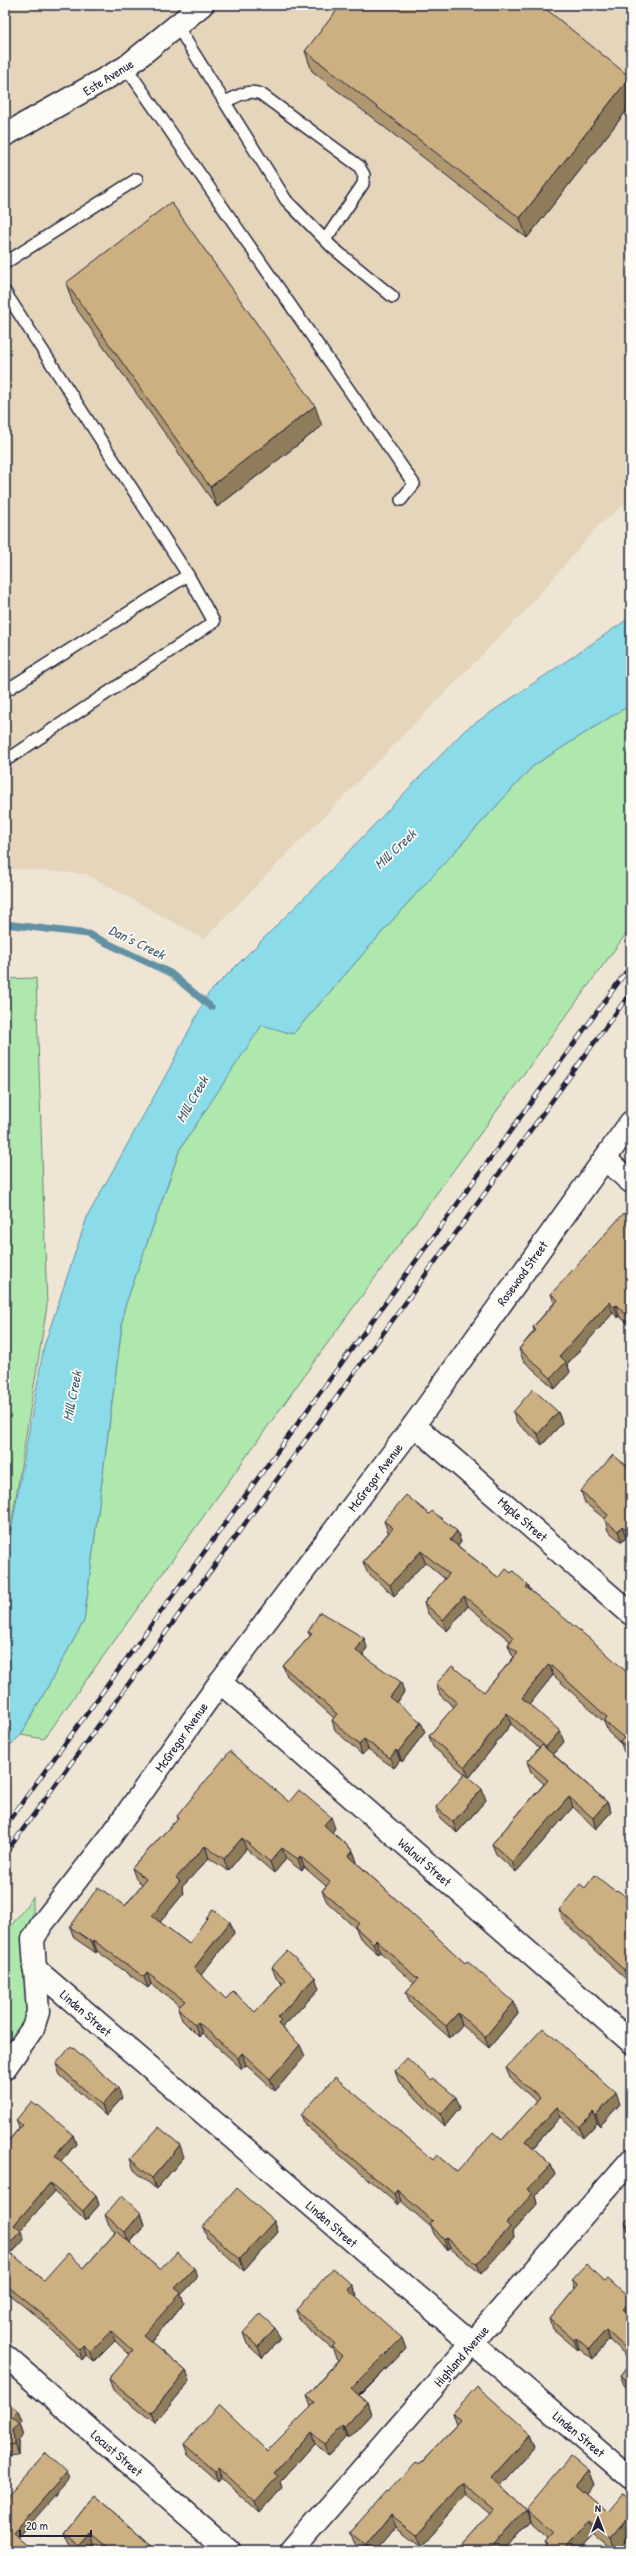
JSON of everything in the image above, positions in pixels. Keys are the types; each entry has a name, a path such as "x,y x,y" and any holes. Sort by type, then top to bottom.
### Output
{"street":[{"name":"Este Avenue","path":"5,135 126,67 202,5"},
{"name":"Rosewood Street","path":"414,1425 631,1122"},
{"path":"604,1159 631,1182"},
{"name":"Maple Street","path":"414,1425 631,1614"},
{"name":"McGregor Avenue","path":"5,2068 32,2028 38,2012 33,1939 42,1924 111,1836 220,1682 414,1425"},
{"name":"Walnut Street","path":"220,1682 631,2042"},
{"name":"Linden Street","path":"34,1968 631,2479"},
{"name":"Highland Avenue","path":"291,2551 631,2160"},
{"name":"Locust Street","path":"5,2356 229,2551"}],"lane":[{"path":"177,26 286,200 325,240 393,297"},
{"path":"126,67 414,484 401,500"},
{"path":"225,102 243,93 253,91 262,94 359,166 364,175 363,184 325,240"},
{"path":"5,263 137,179"},
{"path":"5,292 188,575 214,622 5,761"},
{"path":"5,691 188,575"}],"shaded area":[{"path":"5,5 631,5 631,499 599,525 524,612 204,939 86,874 5,868"}],"green space":[{"path":"631,704 631,927 334,1334 44,1739 21,1735 84,1621 124,1309 180,1149 262,1024 293,1034 405,906 533,766"},
{"path":"36,978 47,1306 5,1564 5,979"},
{"path":"33,1897 33,1957 38,1994 5,2068 5,1934"}],"water":[{"name":"Mill Creek","path":"631,617 631,704 533,766 405,906 293,1034 262,1025 180,1149 124,1309 84,1621 21,1735 5,1751 5,1565 44,1346 87,1217 167,1073 208,994 304,898 465,730"}],"building":[{"path":"341,5 541,5 630,77 520,218 305,51"},
{"path":"171,202 315,406 210,487 66,283"},
{"path":"624,1213 631,1219 631,1319 616,1305 614,1307 609,1302 560,1356 566,1362 551,1378 519,1349 536,1330 533,1327 558,1300 551,1294"},
{"path":"533,1389 558,1412 538,1434 513,1412"},
{"path":"613,1455 631,1469 631,1534 622,1526 618,1531 604,1520 608,1515 581,1491"},
{"path":"406,1495 429,1514 432,1511 457,1531 450,1540 499,1578 506,1569 511,1573 513,1571 528,1585 526,1587 596,1644 631,1676 631,1751 620,1742 624,1738 604,1721 607,1717 549,1664 522,1698 560,1731 546,1747 507,1713 465,1767 429,1736 457,1703 436,1684 452,1666 484,1692 518,1653 508,1645 514,1637 464,1596 443,1620 424,1603 449,1574 421,1551 390,1585 363,1562 393,1528 384,1521"},
{"path":"320,1612 364,1638 356,1651 401,1682 390,1697 421,1722 398,1752 396,1750 390,1758 364,1739 359,1745 332,1720 337,1714 283,1666 312,1634 308,1632"},
{"path":"542,1745 607,1802 593,1818 569,1797 512,1862 492,1844 548,1780 527,1762"},
{"path":"230,1751 289,1802 299,1790 331,1817 324,1825 353,1851 349,1856 465,1963 467,1961 514,2002 485,2037 458,2013 446,2026 406,1992 418,1979 376,1940 373,1943 355,1927 359,1923 322,1891 330,1882 300,1856 298,1859 282,1848 270,1862 242,1838 224,1859 205,1846 176,1878 180,1881 152,1916 189,1944 213,1909 230,1922 194,1968 226,1999 233,1991 255,2012 286,1980 272,1967 287,1951 315,1977 278,2017 281,2021 278,2024 300,2045 270,2079 242,2053 238,2058 198,2022 195,2025 178,2008 185,2001 147,1973 144,1977 93,1940 92,1942 70,1927 98,1887 125,1906 146,1879 132,1868 179,1817 177,1816"},
{"path":"465,1774 482,1789 453,1822 436,1807"},
{"path":"595,1875 616,1892 618,1890 631,1902 631,1962 624,1970 559,1910 580,1884 585,1888"},
{"path":"543,2028 616,2093 596,2116 593,2112 580,2127 557,2107 526,2141 551,2165 528,2189 533,2193 506,2223 510,2227 477,2264 446,2238 444,2240 430,2224 433,2221 397,2190 394,2194 301,2115 335,2077 433,2160 437,2155 457,2172 493,2132 502,2140 540,2098 506,2068"},
{"path":"71,2046 118,2087 102,2105 56,2064"},
{"path":"407,2058 431,2080 433,2078 456,2097 441,2114 395,2071"},
{"path":"31,2102 37,2106 38,2105 73,2135 55,2156 96,2196 83,2211 50,2183 14,2225 21,2231 5,2248 5,2145 22,2125 16,2120"},
{"path":"159,2127 180,2145 152,2178 130,2159"},
{"path":"237,2188 274,2221 240,2259 203,2227"},
{"path":"122,2195 141,2213 125,2232 105,2215"},
{"path":"631,2216 631,2230 625,2222"},
{"path":"117,2231 160,2270 177,2252 194,2268 175,2288 181,2293 143,2335 186,2371 151,2413 109,2379 133,2351 111,2331 90,2352 83,2346 79,2350 43,2315 5,2284 5,2253 7,2250 44,2280 68,2253 84,2268"},
{"path":"586,2264 605,2281 608,2279 631,2300 623,2309 631,2316 631,2353 606,2330 589,2349 576,2338 574,2340 550,2319 578,2285 572,2279"},
{"path":"333,2268 352,2285 348,2290 402,2338 351,2389 367,2402 344,2428 342,2426 324,2444 311,2432 274,2473 278,2476 255,2502 217,2467 214,2470 184,2444 219,2405 267,2451 315,2403 307,2396 342,2356 332,2347 335,2344 296,2310"},
{"path":"260,2314 275,2328 258,2347 243,2333"},
{"path":"631,2363 631,2385 620,2375"},
{"path":"477,2386 531,2434 491,2478 525,2509 488,2551 464,2551 459,2547 494,2508 463,2482 416,2534 391,2515 366,2546 350,2532 386,2492 387,2493 416,2462 419,2465 461,2421 453,2413"},
{"path":"6,2401 18,2411 12,2417 20,2424 13,2430 14,2444 5,2445 5,2402"},
{"path":"46,2453 67,2472 13,2533 33,2551 5,2551 5,2499"},
{"path":"571,2456 588,2470 576,2484 608,2512 622,2495 631,2502 631,2514 611,2538 589,2520 563,2551 542,2551 548,2544 545,2542 553,2533 526,2509"},
{"path":"94,2495 157,2551 112,2551 91,2534 80,2546 64,2533"},
{"path":"631,2543 631,2551 624,2551"}],"waterway":[{"name":"Dan’s Creek","path":"5,924 88,934 170,973 211,1007"}],"railway":[{"path":"5,1826 631,965"},
{"path":"5,1854 631,992"}]}
